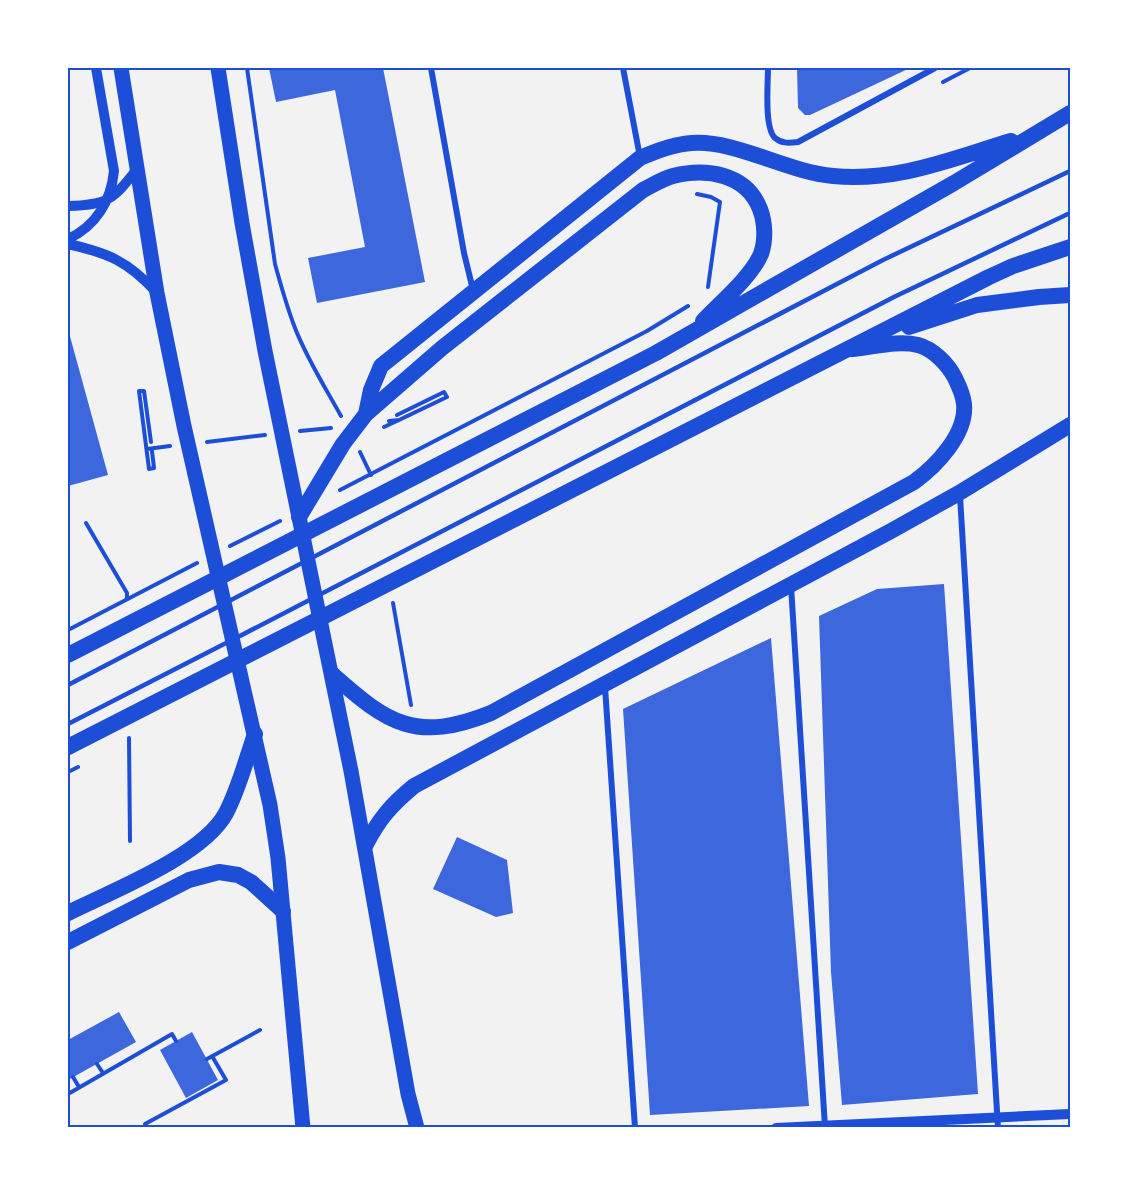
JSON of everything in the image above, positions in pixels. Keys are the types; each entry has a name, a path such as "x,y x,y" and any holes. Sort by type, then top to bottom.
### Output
{"highway":[{"path":"68,655 656,353 954,183 1071,113"},
{"path":"371,418 371,390 381,366 640,158 656,151 679,145 706,144 727,147 809,173 884,177 1034,134"},
{"path":"294,516 319,482 346,430 371,418 442,348 643,190 672,177 709,173 739,181 749,191 758,203 764,219 764,237 761,253 752,268 691,334"},
{"path":"68,747 989,277 1013,266 1071,247"},
{"path":"844,350 954,311 978,305 1029,298 1071,296"},
{"path":"332,674 377,712 403,724 417,728 437,728 472,721 491,713 914,483 934,468 950,448 962,420 964,405 961,391 951,369 933,352 918,346 903,344 844,350"},
{"path":"365,846 376,824 393,803 414,786 959,493 1071,425"},
{"path":"68,913 168,863 200,843 226,814 255,734"},
{"path":"68,942 189,880 219,872 238,875 251,882 283,911"}],"main road":[{"path":"121,68 157,292 184,426 255,734 276,848 303,1128"},
{"path":"218,68 242,223 294,516 332,674 365,846 408,1094 417,1128"}],"street":[{"path":"68,239 89,225 101,212 113,186 114,171 96,68"},
{"path":"431,68 464,253 473,290"},
{"path":"623,68 640,158"},
{"path":"768,68 769,126 774,137 790,143 798,142 935,68"},
{"path":"68,206 87,206 108,201 118,193 137,169"},
{"path":"68,244 117,258 146,280 157,292"},
{"path":"959,493 998,1122"},
{"path":"791,585 825,1126"},
{"path":"605,684 635,1128"},
{"path":"776,1128 998,1122 1071,1114"}],"lane":[{"path":"68,685 883,260 1071,171"},
{"path":"68,724 894,297 1071,213"}],"path":[{"path":"247,68 275,264 283,293 294,327 307,355 346,430 370,470"},
{"path":"707,294 720,202"},
{"path":"331,494 647,331 697,301"},
{"path":"151,442 144,391 139,391 150,469 154,468 152,451"},
{"path":"384,427 447,397 444,392 400,414"},
{"path":"371,418 399,420"},
{"path":"296,432 346,430"},
{"path":"204,442 273,434"},
{"path":"147,448 181,445"},
{"path":"225,549 294,516"},
{"path":"68,630 204,559"},
{"path":"207,1059 260,1030"},
{"path":"68,1094 172,1034 176,1041"},
{"path":"145,1124 226,1080 212,1056"},
{"path":"97,1064 103,1073"},
{"path":"73,1077 79,1087"}],"building":[{"path":"269,68 383,68 425,282 317,303 308,258 365,247 335,90 276,102"},
{"path":"797,68 910,68 810,115 805,115 798,108"},
{"path":"68,329 108,475 68,486"},
{"path":"944,584 978,1094 842,1105 831,972 819,616 877,589"},
{"path":"771,638 809,1106 650,1115 623,709"},
{"path":"457,837 507,860 513,913 496,917 433,889"},
{"path":"119,1012 136,1042 68,1080 68,1040"},
{"path":"192,1032 218,1080 186,1098 160,1050"}]}
